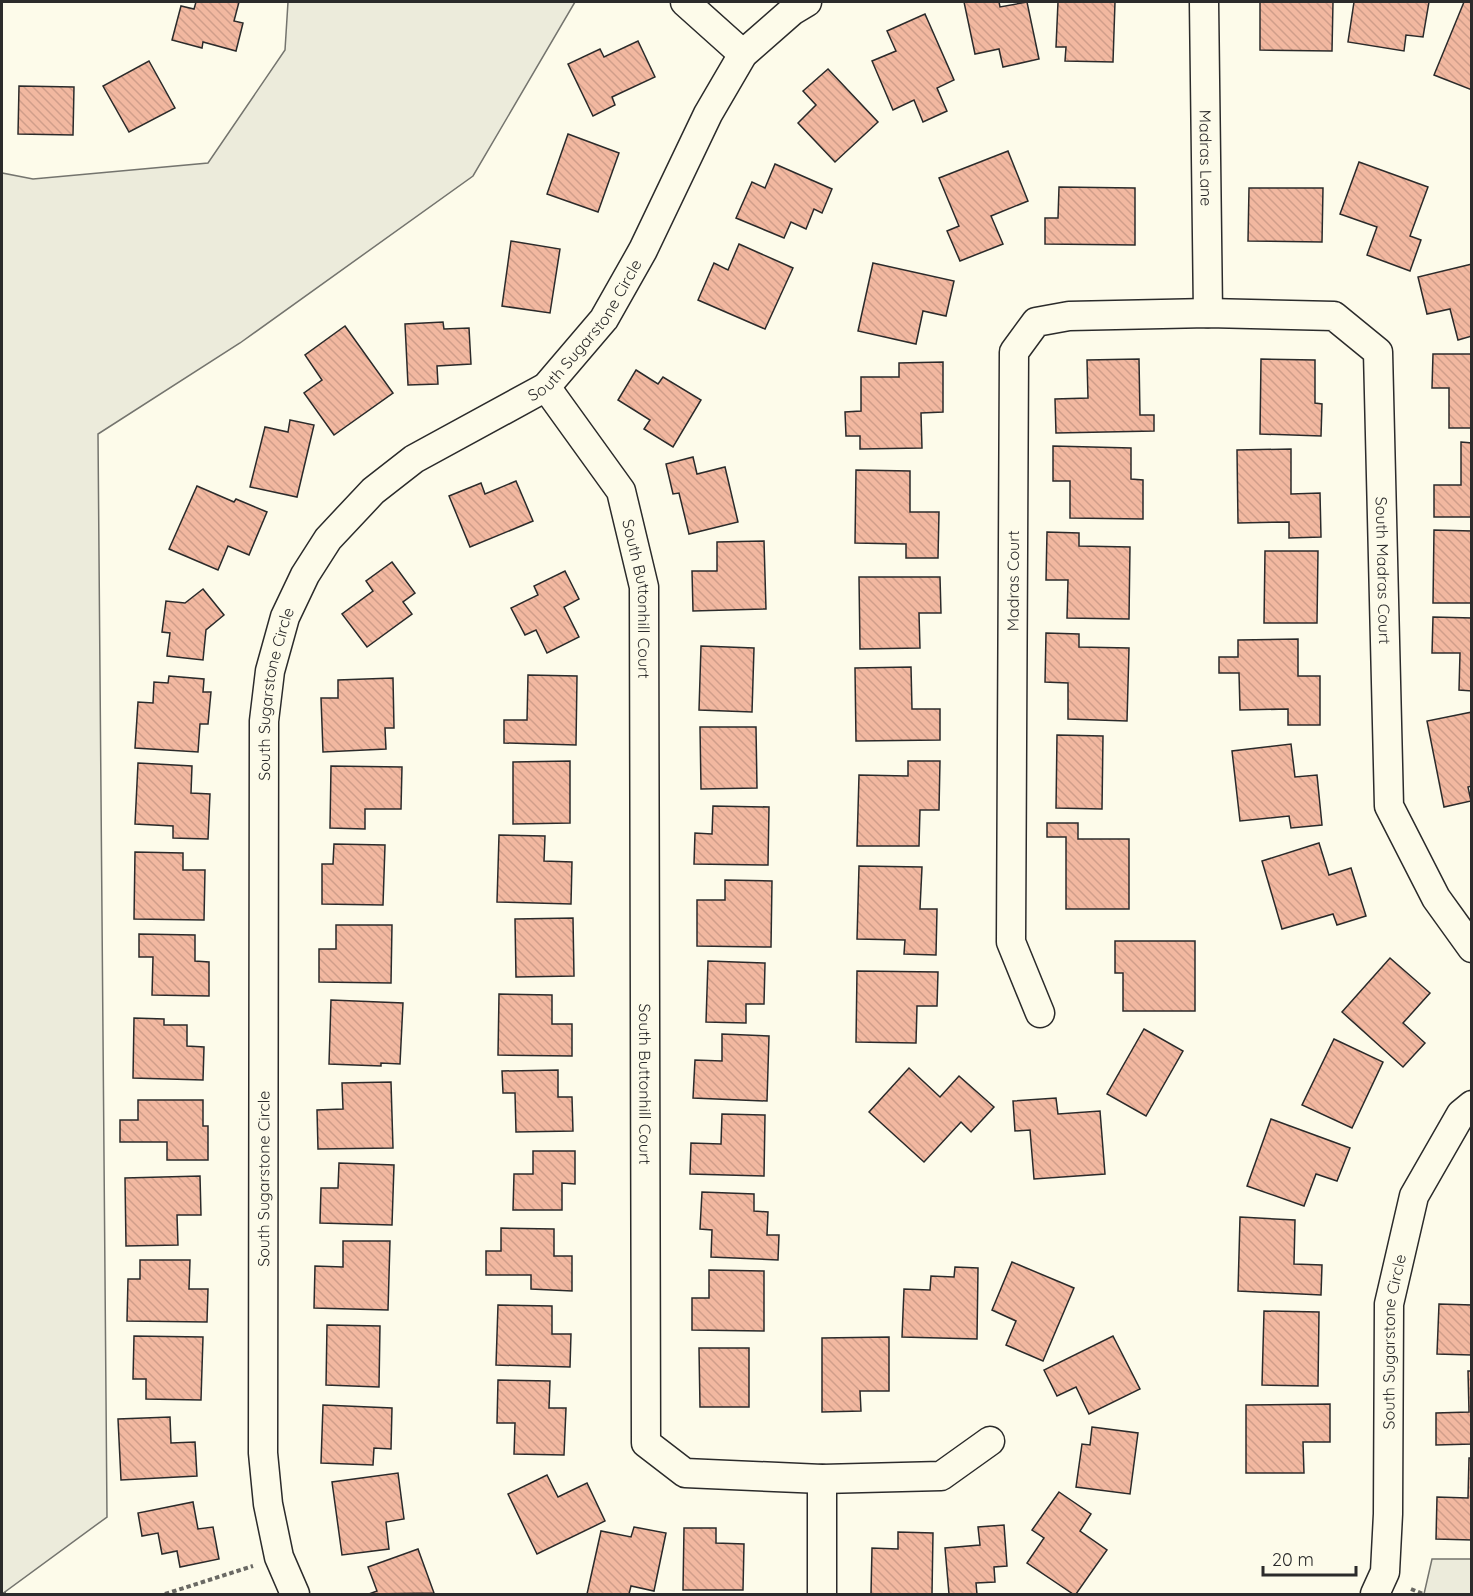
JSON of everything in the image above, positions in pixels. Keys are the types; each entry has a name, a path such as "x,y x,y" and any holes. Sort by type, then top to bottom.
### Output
{"street":[{"path":"685,2 743,54"},
{"name":"South Sugarstone Circle","path":"295,1594 279,1557 268,1504 263,1452 264,721 270,671 285,617 305,575 328,539 372,491 414,459 546,387 604,318 643,250 708,114 743,54 792,11 807,2"},
{"name":"Madras Lane","path":"1204,2 1208,313"},
{"name":"South Madras Court","path":"1208,313 1334,316 1378,352 1389,806 1436,898 1472,948"},
{"name":"Madras Court","path":"1040,1013 1011,942 1014,352 1036,322 1069,316 1208,313"},
{"name":"South Buttonhill Court","path":"546,387 621,491 644,588 646,1443 686,1473 822,1479 941,1476 990,1441"},
{"name":"South Sugarstone Circle","path":"1375,1594 1385,1572 1388,1514 1389,1304 1414,1196 1461,1114 1472,1105"},
{"path":"822,1479 822,1594"}],"path":[{"path":"165,1594 279,1557"}],"shaded area":[{"path":"288,2 575,2 473,176 240,343 98,434 107,1517 2,1594 2,173 33,179 208,163 285,50"},
{"path":"1432,1559 1471,1559 1471,1594 1424,1594"}],"building":[{"path":"196,2 239,2 234,21 243,23 236,51 203,42 202,48 172,40 181,6 194,9"},
{"path":"964,2 999,2 1000,7 1027,2 1039,59 1003,67 999,49 975,54"},
{"path":"1058,2 1115,2 1113,62 1065,61 1066,47 1056,47"},
{"path":"1260,2 1333,2 1332,51 1260,50"},
{"path":"1354,2 1429,2 1423,37 1406,35 1404,51 1348,42"},
{"path":"1464,2 1472,2 1472,90 1434,75"},
{"path":"925,14 954,80 937,88 947,111 923,122 914,100 893,110 872,61 896,51 887,31"},
{"path":"638,41 655,77 612,97 615,105 593,116 568,64 600,49 604,57"},
{"path":"149,61 175,108 129,132 103,86"},
{"path":"828,69 878,122 835,162 798,123 816,105 803,91"},
{"path":"19,86 74,87 73,135 18,134"},
{"path":"568,134 619,153 598,212 547,194"},
{"path":"1008,151 1028,201 991,216 1003,244 960,261 947,231 959,226 939,178"},
{"path":"1359,162 1428,187 1410,236 1421,240 1410,271 1367,255 1377,227 1340,214"},
{"path":"775,164 832,189 822,213 814,209 806,229 791,222 784,238 736,218 752,182 765,188"},
{"path":"1059,187 1135,188 1135,245 1045,244 1045,218 1058,218"},
{"path":"1249,188 1323,188 1322,242 1248,241"},
{"path":"511,241 560,249 550,313 502,306"},
{"path":"739,244 793,268 765,329 698,300 714,263 728,270"},
{"path":"873,263 954,281 946,316 923,311 916,344 858,331"},
{"path":"1472,264 1472,336 1458,340 1450,309 1427,314 1418,277"},
{"path":"443,322 444,329 469,328 471,364 437,366 438,384 408,385 405,324"},
{"path":"345,326 393,393 334,435 304,393 322,380 305,355"},
{"path":"1433,354 1472,354 1472,428 1449,428 1449,388 1432,388"},
{"path":"1139,359 1140,415 1154,415 1154,431 1056,433 1055,399 1088,398 1087,360"},
{"path":"1261,359 1315,360 1315,403 1322,404 1321,436 1260,434"},
{"path":"943,362 943,412 921,413 922,448 860,449 860,436 846,436 845,412 861,411 861,377 899,377 899,363"},
{"path":"636,370 658,384 663,377 701,400 673,447 644,429 650,420 618,400"},
{"path":"290,420 314,425 297,497 250,487 265,427 288,432"},
{"path":"1461,442 1472,443 1472,517 1434,517 1434,485 1461,485"},
{"path":"1053,446 1131,448 1131,479 1143,480 1143,519 1070,518 1070,481 1053,481"},
{"path":"1291,449 1291,494 1320,493 1321,537 1289,538 1289,522 1238,523 1237,450"},
{"path":"693,457 697,474 725,467 738,522 689,534 679,493 673,494 666,464"},
{"path":"856,470 910,471 910,512 939,512 938,558 906,558 906,544 855,543"},
{"path":"516,481 533,521 470,547 449,496 481,483 485,494"},
{"path":"197,486 234,502 236,499 267,512 249,555 228,546 218,570 169,549"},
{"path":"1434,530 1472,531 1472,603 1433,603"},
{"path":"1047,532 1079,533 1079,546 1130,547 1129,619 1067,618 1068,580 1046,580"},
{"path":"764,541 766,609 693,611 692,571 717,571 717,542"},
{"path":"1265,551 1318,551 1317,623 1264,623"},
{"path":"392,562 415,593 403,602 412,614 367,647 342,614 373,591 366,581"},
{"path":"565,571 579,599 564,607 579,637 547,653 536,630 525,635 511,608 538,595 534,586"},
{"path":"859,577 940,577 941,613 919,613 920,648 860,649"},
{"path":"203,589 224,615 206,630 203,660 167,656 170,633 162,632 166,601 185,603"},
{"path":"1433,617 1472,618 1472,691 1459,690 1460,653 1432,653"},
{"path":"1046,633 1079,634 1079,647 1129,648 1127,721 1068,719 1068,683 1045,682"},
{"path":"1298,639 1298,676 1320,676 1320,725 1288,725 1288,709 1240,710 1239,673 1219,673 1219,657 1238,657 1238,640"},
{"path":"701,646 754,648 752,712 699,710"},
{"path":"911,667 912,709 940,709 940,740 856,741 855,668"},
{"path":"528,675 577,676 576,745 504,743 504,720 527,720"},
{"path":"169,676 204,679 203,692 211,692 208,724 200,724 198,752 135,748 138,702 153,703 154,682 168,683"},
{"path":"393,678 394,728 385,728 386,749 323,752 321,698 338,698 338,680"},
{"path":"1472,712 1472,786 1468,787 1471,801 1444,807 1427,721"},
{"path":"700,727 756,727 757,788 701,789"},
{"path":"1057,735 1103,736 1102,809 1056,808"},
{"path":"1291,744 1295,777 1317,775 1322,825 1291,828 1289,816 1240,821 1232,751"},
{"path":"570,761 570,823 513,824 513,762"},
{"path":"908,761 940,761 939,810 920,810 919,846 857,846 859,775 908,776"},
{"path":"138,763 192,766 191,793 210,794 208,839 173,838 173,826 135,824"},
{"path":"331,766 402,767 401,809 365,809 365,829 330,828"},
{"path":"713,806 769,807 768,865 694,864 695,833 712,834"},
{"path":"1047,823 1078,823 1078,839 1129,839 1129,909 1066,909 1066,837 1047,837"},
{"path":"499,835 545,836 544,861 572,862 571,904 497,902"},
{"path":"1319,843 1329,875 1351,868 1366,916 1337,925 1333,914 1282,929 1262,861"},
{"path":"334,844 385,845 383,905 322,904 322,864 333,864"},
{"path":"135,852 183,853 183,870 205,870 204,920 134,919"},
{"path":"859,866 922,867 920,909 937,909 936,955 904,954 905,940 857,939"},
{"path":"725,880 772,881 771,947 697,946 697,900 725,900"},
{"path":"573,918 574,976 516,977 515,919"},
{"path":"336,925 392,925 391,983 319,982 319,949 336,949"},
{"path":"139,934 195,935 195,961 209,962 209,996 152,995 153,957 139,957"},
{"path":"1115,941 1195,941 1195,1011 1123,1011 1123,973 1115,973"},
{"path":"1390,958 1430,993 1403,1023 1425,1043 1403,1067 1342,1012"},
{"path":"708,961 765,963 764,1004 746,1004 746,1023 706,1022"},
{"path":"857,971 938,972 937,1006 917,1006 916,1043 856,1042"},
{"path":"499,994 552,995 552,1024 572,1024 572,1056 498,1055"},
{"path":"331,1000 403,1003 400,1064 381,1063 381,1066 329,1064"},
{"path":"134,1018 164,1019 164,1025 187,1025 187,1046 204,1047 203,1080 133,1078"},
{"path":"1144,1029 1183,1051 1146,1116 1107,1094"},
{"path":"722,1034 769,1036 767,1101 693,1098 695,1060 722,1061"},
{"path":"1334,1039 1383,1062 1352,1128 1302,1105"},
{"path":"909,1068 940,1097 959,1076 994,1107 971,1132 961,1122 924,1162 869,1112"},
{"path":"558,1070 558,1097 572,1097 573,1131 516,1132 515,1093 503,1093 502,1071"},
{"path":"391,1082 393,1148 318,1149 317,1110 343,1109 342,1083"},
{"path":"1056,1098 1058,1114 1100,1111 1105,1174 1034,1179 1030,1130 1015,1131 1013,1101"},
{"path":"138,1100 203,1100 203,1126 208,1126 208,1160 167,1160 167,1142 120,1142 120,1120 138,1120"},
{"path":"722,1114 765,1115 764,1176 690,1174 691,1143 721,1144"},
{"path":"1271,1119 1350,1148 1337,1181 1316,1174 1304,1206 1247,1186"},
{"path":"533,1151 575,1151 575,1184 562,1183 562,1210 513,1210 514,1174 533,1174"},
{"path":"339,1163 394,1165 392,1225 320,1223 321,1188 338,1188"},
{"path":"200,1176 201,1215 177,1215 178,1245 126,1246 125,1178"},
{"path":"702,1192 754,1194 754,1211 768,1212 767,1235 779,1235 778,1260 711,1257 712,1230 700,1229"},
{"path":"1240,1217 1295,1220 1294,1264 1322,1265 1321,1295 1238,1291"},
{"path":"501,1228 554,1229 554,1256 572,1256 572,1291 531,1289 531,1275 486,1275 486,1251 501,1251"},
{"path":"343,1241 390,1241 388,1310 314,1308 315,1266 343,1267"},
{"path":"140,1260 190,1260 189,1289 208,1289 207,1322 127,1321 128,1279 140,1279"},
{"path":"1012,1262 1074,1288 1043,1361 1006,1345 1016,1321 992,1310"},
{"path":"955,1267 978,1268 977,1339 902,1337 904,1289 930,1290 931,1276 954,1277"},
{"path":"709,1270 764,1271 764,1331 692,1330 692,1298 709,1298"},
{"path":"1439,1304 1472,1305 1471,1355 1437,1354"},
{"path":"498,1305 552,1306 552,1334 571,1334 570,1367 496,1365"},
{"path":"1264,1311 1319,1312 1318,1386 1262,1385"},
{"path":"327,1325 380,1326 379,1387 326,1385"},
{"path":"134,1336 203,1337 201,1400 146,1399 146,1379 133,1379"},
{"path":"1113,1336 1140,1389 1089,1414 1076,1387 1057,1396 1044,1370"},
{"path":"889,1337 889,1391 860,1391 861,1411 822,1412 822,1338"},
{"path":"699,1348 749,1348 749,1407 700,1407"},
{"path":"1468,1371 1472,1371 1472,1444 1436,1445 1436,1413 1469,1412"},
{"path":"498,1380 550,1381 549,1408 566,1408 564,1455 514,1454 515,1423 497,1423"},
{"path":"1330,1404 1330,1442 1303,1442 1304,1473 1246,1473 1246,1405"},
{"path":"323,1405 392,1408 391,1449 374,1448 373,1465 321,1463"},
{"path":"170,1417 171,1443 195,1442 197,1476 121,1480 118,1419"},
{"path":"1092,1427 1138,1433 1130,1494 1076,1487 1082,1444 1090,1445"},
{"path":"1469,1458 1472,1458 1472,1540 1436,1539 1437,1497 1468,1498"},
{"path":"398,1473 404,1519 386,1522 389,1549 342,1555 332,1482"},
{"path":"547,1475 558,1497 587,1483 605,1521 537,1554 508,1494"},
{"path":"1059,1492 1091,1514 1080,1531 1107,1550 1076,1594 1027,1563 1044,1538 1032,1530"},
{"path":"193,1502 198,1529 213,1527 219,1559 180,1567 177,1551 162,1554 158,1533 142,1536 138,1513"},
{"path":"1004,1525 1007,1566 994,1567 995,1582 976,1583 977,1594 949,1594 945,1548 980,1545 978,1527"},
{"path":"634,1527 666,1533 654,1591 631,1586 629,1594 587,1594 601,1531 631,1537"},
{"path":"684,1528 716,1528 716,1543 744,1544 743,1590 683,1590"},
{"path":"898,1532 933,1533 932,1594 871,1594 872,1548 898,1549"},
{"path":"418,1549 434,1593 369,1594 377,1591 368,1567"}]}
